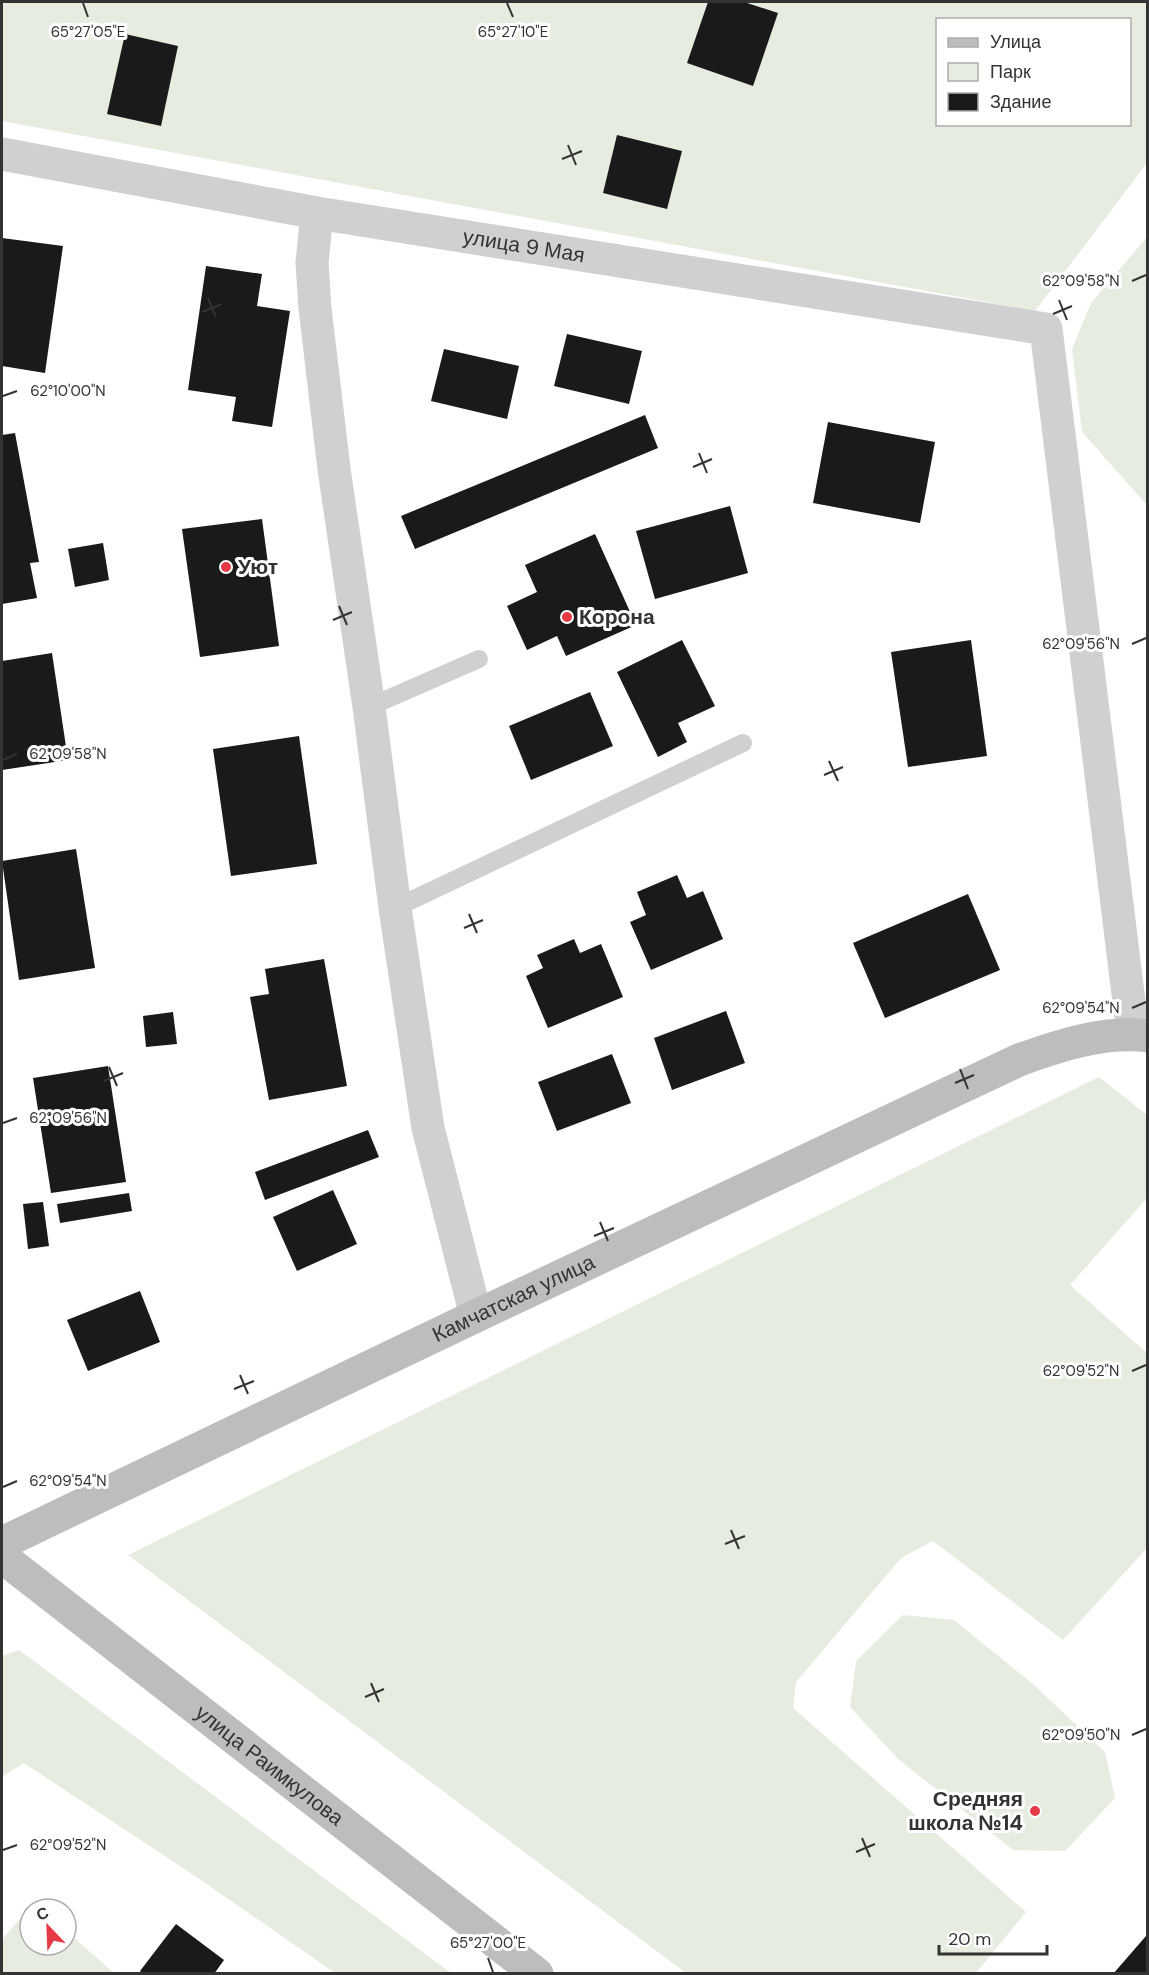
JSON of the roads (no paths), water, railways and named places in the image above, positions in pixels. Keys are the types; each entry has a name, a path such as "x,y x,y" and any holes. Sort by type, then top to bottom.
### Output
{"street":[{"name":"улица 9 Мая","path":"2,154 317,213 1046,329 1140,1035"},
{"path":"317,213 312,263 315,308 334,469 369,707 395,908 428,1128 476,1316"},
{"name":"Камчатская улица","path":"2,1543 1018,1060 1058,1046 1140,1035"},
{"name":"улица Раимкулова","path":"2,1557 537,1974"}],"lane":[{"path":"369,707 479,659"},
{"path":"395,908 743,743"}],"place":[{"name":"Уют","path":"226,567"},
{"name":"Корона","path":"567,617"},
{"name":"Средняя школа №14","path":"1035,1811"}]}
